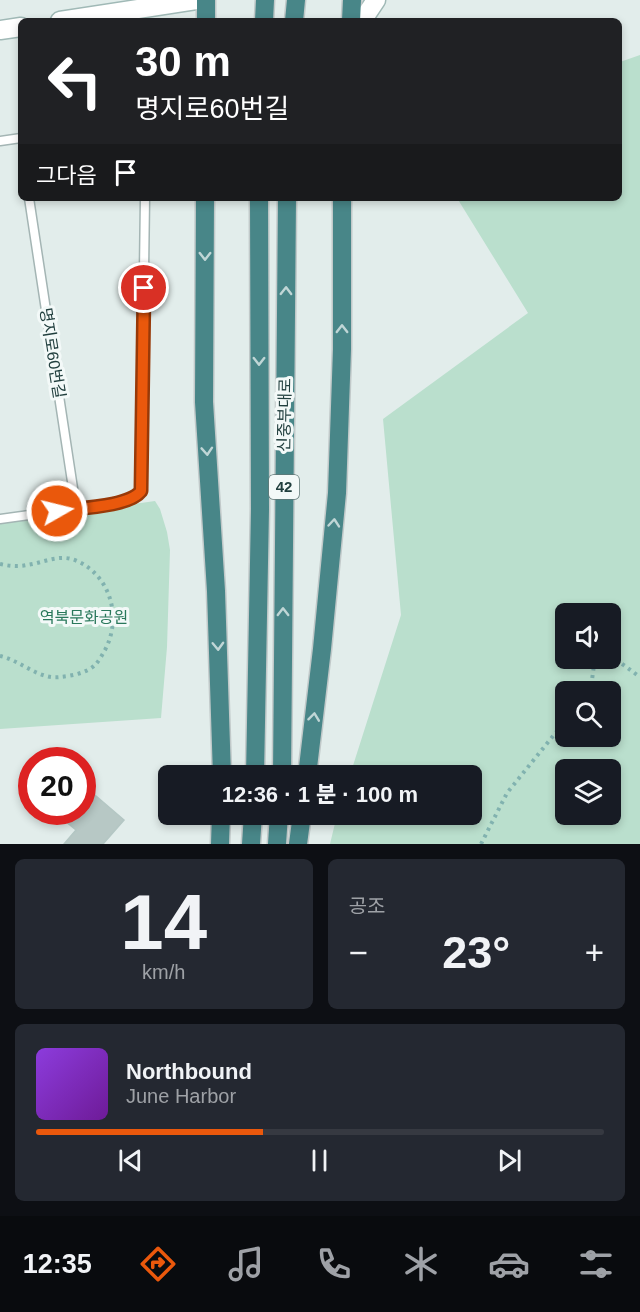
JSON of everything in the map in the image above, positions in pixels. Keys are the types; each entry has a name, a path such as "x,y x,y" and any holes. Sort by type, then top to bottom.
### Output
{"highway":[{"path":"206,0 206,18"},
{"path":"264,18 265,0"},
{"path":"294,18 296,0"},
{"path":"351,18 352,0"},
{"path":"205,201 204,402 216,591 222,765"},
{"name":"신중부대로","path":"255,765 260,509 259,201"},
{"name":"신중부대로","path":"282,765 287,201"},
{"path":"308,765 337,493 342,349 342,201"},
{"path":"220,844 221,825"},
{"path":"251,844 252,825"},
{"path":"277,844 278,825"},
{"path":"298,844 301,825"}],"main road":[{"path":"79,18 196,0"},
{"path":"364,18 376,0"},
{"path":"0,30 18,27"}],"lane":[{"path":"0,141 18,141"},
{"name":"명지로60번길","path":"29,201 76,508"},
{"path":"0,519 123,502 137,497 141,491 145,201"}],"path":[{"path":"0,564 17,567 48,559 74,559 92,569 100,577 111,598 113,619 112,636 96,664 89,669 58,678 0,656"},
{"path":"621,663 640,677"},
{"path":"481,844 507,793 555,734"}],"green space":[{"path":"640,55 640,844 330,844 335,825 482,825 482,765 353,765 401,615 383,419 528,313 459,201 622,201 622,61"},
{"name":"역북문화공원","path":"155,501 160,509 170,550 167,647 161,718 0,729 0,523"}],"building":[{"path":"96,796 124,820 103,844 64,844 76,830 70,825 96,825"}],"route":[{"path":"57,511 123,502 137,497 141,491 144,288"}]}
